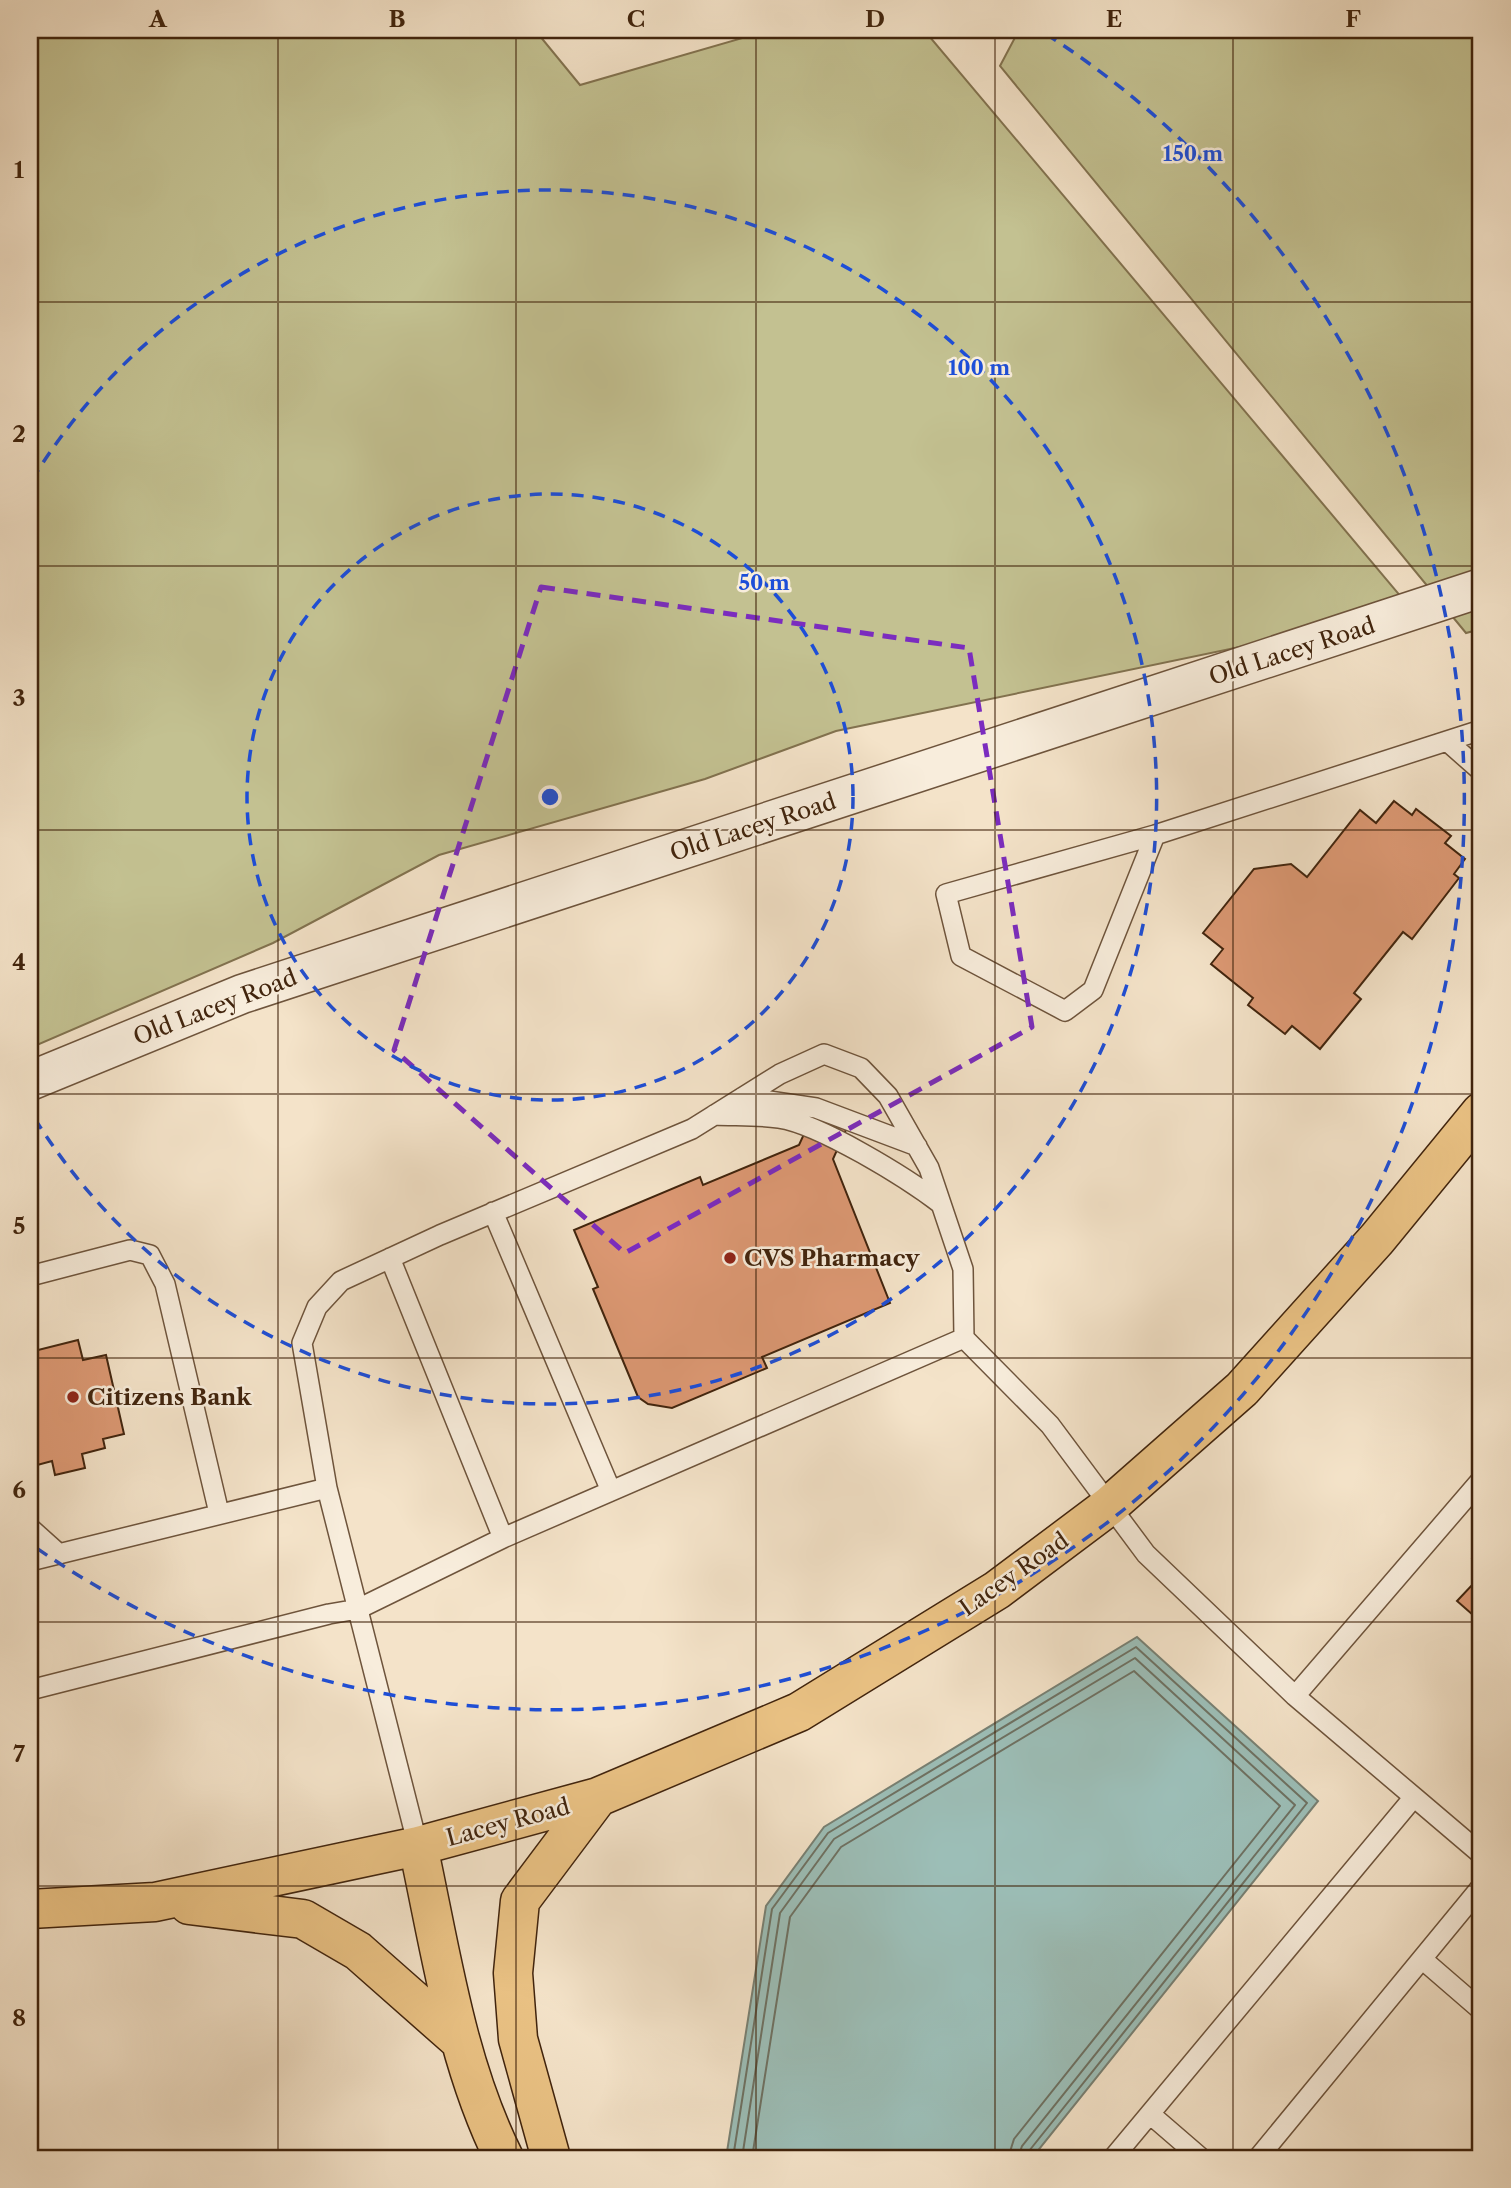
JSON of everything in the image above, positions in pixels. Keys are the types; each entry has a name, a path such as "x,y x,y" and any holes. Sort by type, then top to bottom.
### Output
{"main road":[{"name":"Lacey Road","path":"155,1902 418,1846 598,1797 799,1712 997,1590 1109,1506 1242,1389 1377,1239 1481,1112"},
{"path":"551,2158 518,2039 513,1973 520,1901 598,1797"},
{"path":"418,1846 460,2041 483,2116 504,2158"},
{"path":"30,1909 155,1902 303,1919 358,1951 460,2041"}],"street":[{"name":"Old Lacey Road","path":"30,1081 242,994 1481,588"}],"lane":[{"path":"1155,835 1093,990 1065,1011 961,956 946,894 1155,835 1481,730"},
{"path":"1447,741 1481,771"},
{"path":"418,1846 327,1488 302,1343 317,1307 341,1280 692,1129 780,1074 824,1054 862,1068 888,1096 929,1168 963,1269 964,1338 1050,1425 1146,1555 1295,1696 1481,1854"},
{"path":"743,1097 816,1108 917,1146"},
{"path":"714,1115 782,1118 841,1142 920,1187 942,1204"},
{"path":"494,1212 611,1491"},
{"path":"30,1276 130,1250 150,1255 165,1284 219,1513"},
{"path":"390,1258 503,1538"},
{"path":"30,1690 358,1609 503,1538 964,1338"},
{"path":"1295,1696 1481,1480"},
{"path":"32,1558 59,1554 327,1488"},
{"path":"30,1528 59,1554"},
{"path":"1113,2158 1414,1797"},
{"path":"1258,2158 1481,1887"},
{"path":"1422,1959 1481,2010"},
{"path":"1150,2114 1201,2158"}],"highlighted area":[{"path":"541,587 969,648 1032,1027 625,1253 394,1050"}],"shaded area":[{"path":"30,30 535,30 580,85 770,30 924,30 1413,611 836,731 705,779 439,855 273,943 30,1048"},
{"path":"1019,30 1481,30 1481,629 1466,633 1000,66"}],"water":[{"path":"1137,1637 1318,1801 1032,2158 726,2158 766,1906 824,1827"}],"building":[{"path":"1394,801 1412,815 1416,809 1451,836 1445,843 1465,859 1454,874 1459,878 1412,939 1403,932 1354,993 1361,999 1320,1049 1292,1026 1285,1034 1248,1005 1253,998 1211,964 1223,949 1203,933 1254,869 1291,864 1307,877 1360,810 1376,823"},
{"name":"CVS Pharmacy","path":"816,1108 849,1123 833,1159 890,1303 762,1357 767,1368 672,1408 648,1404 638,1397 593,1289 598,1287 574,1230 700,1177 703,1185 799,1145"},
{"name":"Citizens Bank","path":"78,1340 83,1360 106,1355 124,1434 103,1439 105,1448 82,1454 85,1468 55,1475 52,1461 30,1467 30,1352"},
{"path":"1481,1558 1481,1622 1457,1601 1475,1582 1472,1559"}],"place":[{"name":"CVS Pharmacy","path":"730,1258"},
{"name":"Citizens Bank","path":"73,1397"}]}
